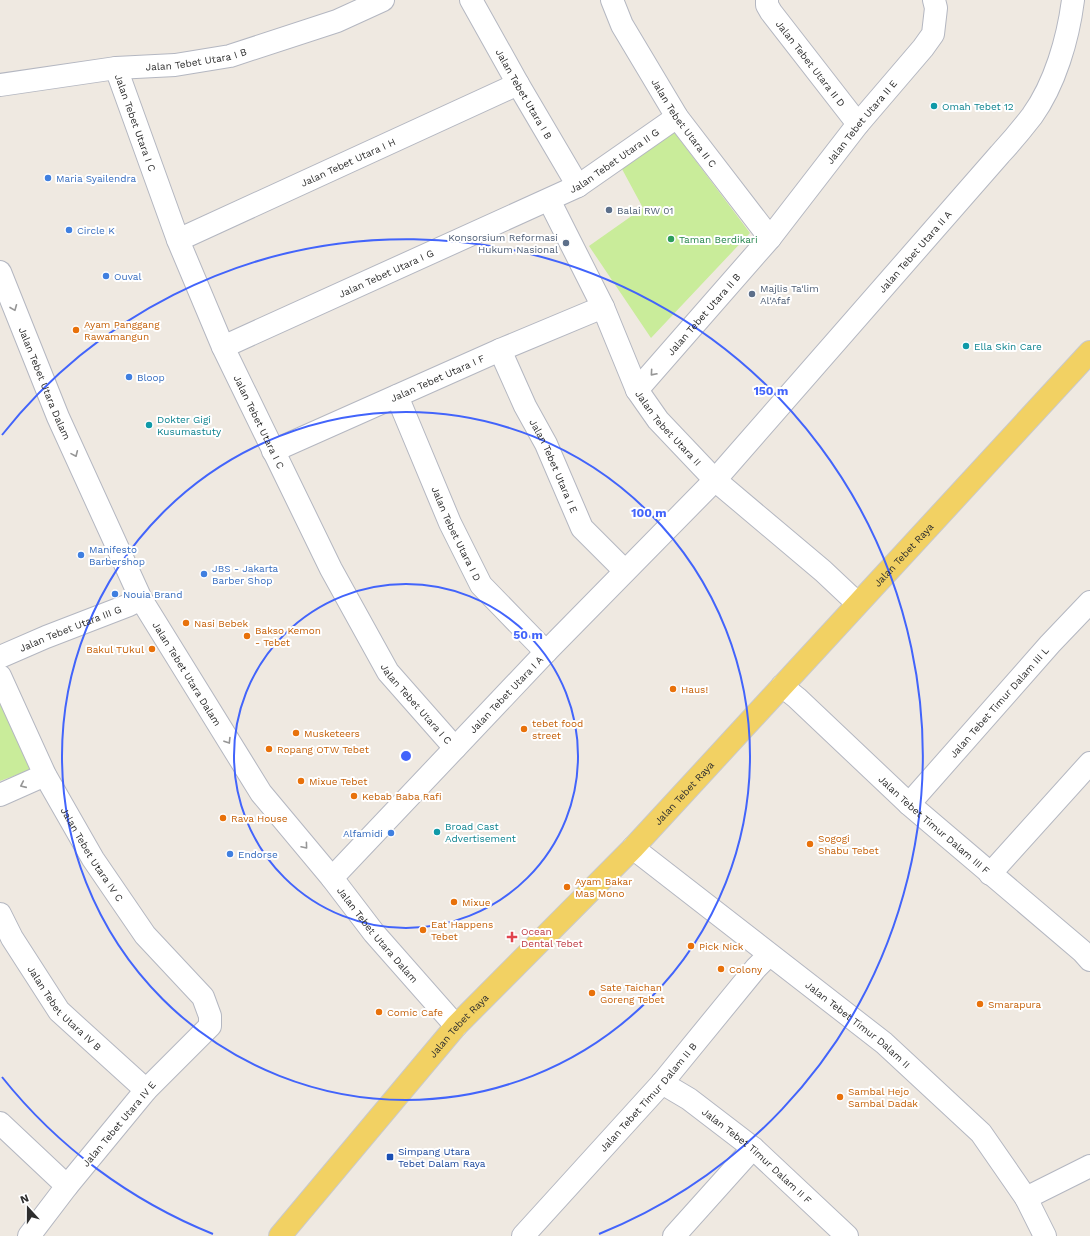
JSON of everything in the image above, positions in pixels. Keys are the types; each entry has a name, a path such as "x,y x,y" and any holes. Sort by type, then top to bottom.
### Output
{"main road":[{"name":"Jalan Tebet Raya","path":"280,1236 456,1026 633,848 857,603 1090,352"}],"street":[{"name":"Jalan Tebet Utara I B","path":"0,85 116,68 175,65 230,56 338,22 384,0"},
{"name":"Jalan Tebet Utara I B","path":"471,0 578,186"},
{"name":"Jalan Tebet Utara II C","path":"612,0 622,25 677,117 770,238"},
{"name":"Jalan Tebet Utara II E","path":"770,238 858,124 923,48 933,34 936,8 934,0"},
{"name":"Jalan Tebet Utara II A","path":"716,480 1000,154 1032,115 1052,80 1067,33 1073,0"},
{"name":"Jalan Tebet Utara II D","path":"767,1 771,12 858,124"},
{"name":"Jalan Tebet Utara I C","path":"116,68 178,240 222,348 331,569 388,672 455,748"},
{"name":"Jalan Tebet Utara I H","path":"178,240 518,84"},
{"name":"Jalan Tebet Utara II G","path":"549,200 578,186 677,117"},
{"name":"Jalan Tebet Utara II","path":"549,200 603,307 637,390 658,420 716,480 823,571 857,603"},
{"name":"Jalan Tebet Utara I G","path":"222,348 549,200"},
{"name":"Jalan Tebet Utara II B","path":"637,390 770,238"},
{"name":"Jalan Tebet Utara Dalam","path":"0,272 58,417 141,599 261,793 332,878 374,933 456,1026"},
{"name":"Jalan Tebet Utara I F","path":"273,451 500,350 603,307"},
{"name":"Jalan Tebet Utara I E","path":"500,350 525,406 546,444 582,528 625,571"},
{"name":"Jalan Tebet Utara I D","path":"397,396 450,523 481,585 546,652"},
{"name":"Jalan Tebet Utara I A","path":"332,878 546,652 716,480"},
{"name":"Jalan Tebet Utara III G","path":"0,657 141,599"},
{"name":"Jalan Tebet Timur Dalam III L","path":"909,804 1050,644 1090,602"},
{"name":"Jalan Tebet Utara IV C","path":"0,676 45,775 93,859 145,935 203,998 210,1016"},
{"name":"Jalan Tebet Timur Dalam III F","path":"782,686 797,698 909,804 990,874 1087,951"},
{"path":"990,874 1090,763"},
{"path":"0,795 45,775"},
{"name":"Jalan Tebet Timur Dalam II","path":"633,848 884,1043 981,1133 1026,1198 1045,1236"},
{"name":"Jalan Tebet Utara IV B","path":"0,914 6,940 59,1011 146,1090"},
{"name":"Jalan Tebet Timur Dalam II B","path":"523,1236 662,1083 756,968 769,955"},
{"name":"Jalan Tebet Utara IV E","path":"29,1236 67,1186 146,1090 210,1026 210,1016"},
{"name":"Jalan Tebet Timur Dalam II F","path":"662,1083 689,1099 753,1148 837,1233"},
{"path":"0,1122 67,1186"},
{"path":"674,1236 753,1148"},
{"path":"1026,1198 1090,1166"}],"green space":[{"name":"Taman Berdikari","path":"674,132 750,233 651,338 589,246 643,208 622,169"},
{"path":"0,687 30,770 0,781"}],"place":[{"name":"Omah Tebet 12","path":"934,106"},
{"name":"Maria Syailendra","path":"48,178"},
{"name":"Balai RW 01","path":"609,210"},
{"name":"Circle K","path":"69,230"},
{"name":"Taman Berdikari","path":"671,239"},
{"name":"Konsorsium Reformasi Hukum Nasional","path":"566,243"},
{"name":"Ouval","path":"106,276"},
{"name":"Majlis Ta'lim Al'Afaf","path":"752,294"},
{"name":"Ayam Panggang Rawamangun","path":"76,330"},
{"name":"Ella Skin Care","path":"966,346"},
{"name":"Bloop","path":"129,377"},
{"name":"Dokter Gigi Kusumastuty","path":"149,425"},
{"name":"Manifesto Barbershop","path":"81,555"},
{"name":"JBS - Jakarta Barber Shop","path":"204,574"},
{"name":"Nouia Brand","path":"115,594"},
{"name":"Nasi Bebek","path":"186,623"},
{"name":"Bakso Kemon - Tebet","path":"247,636"},
{"name":"Bakul TUkul","path":"152,649"},
{"name":"Haus!","path":"673,689"},
{"name":"tebet food street","path":"524,729"},
{"name":"Musketeers","path":"296,733"},
{"name":"Ropang OTW Tebet","path":"269,749"},
{"name":"Mixue Tebet","path":"301,781"},
{"name":"Kebab Baba Rafi","path":"354,796"},
{"name":"Rava House","path":"223,818"},
{"name":"Broad Cast Advertisement","path":"437,832"},
{"name":"Alfamidi","path":"391,833"},
{"name":"Sogogi Shabu Tebet","path":"810,844"},
{"name":"Endorse","path":"230,854"},
{"name":"Ayam Bakar Mas Mono","path":"567,887"},
{"name":"Mixue","path":"454,902"},
{"name":"Eat Happens Tebet","path":"423,930"},
{"name":"Ocean Dental Tebet","path":"512,937"},
{"name":"Pick Nick","path":"691,946"},
{"name":"Colony","path":"721,969"},
{"name":"Sate Taichan Goreng Tebet","path":"592,993"},
{"name":"Smarapura","path":"980,1004"},
{"name":"Comic Cafe","path":"379,1012"},
{"name":"Sambal Hejo Sambal Dadak","path":"840,1097"},
{"name":"Simpang Utara Tebet Dalam Raya","path":"390,1157"}]}
